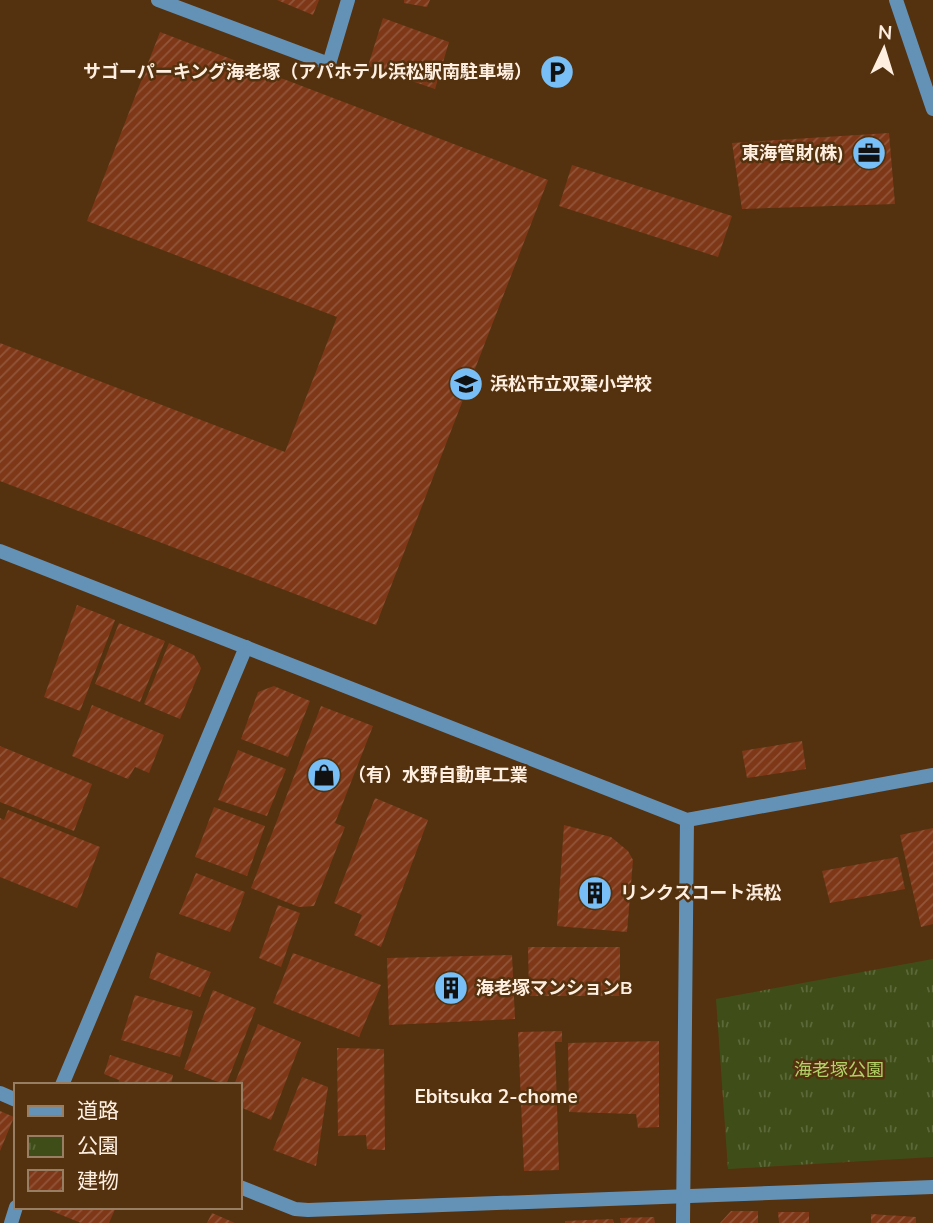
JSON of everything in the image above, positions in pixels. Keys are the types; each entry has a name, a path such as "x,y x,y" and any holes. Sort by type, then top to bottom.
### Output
{"street":[{"path":"158,0 330,64 348,0"},
{"path":"896,0 933,109"},
{"path":"0,551 687,820 933,775"},
{"path":"63,1083 246,647"},
{"path":"683,1223 687,820"},
{"path":"242,1188 293,1216 682,1196 933,1187"}],"green space":[{"name":"海老塚公園","path":"933,959 933,1157 728,1169 716,999"}],"building":[{"path":"277,0 319,0 313,15"},
{"path":"404,0 430,0 427,7 404,3"},
{"path":"383,18 449,42 435,89 368,66"},
{"path":"160,32 548,180 376,625 0,481 0,343 285,452 337,317 87,221"},
{"path":"889,133 895,204 742,209 732,143"},
{"path":"572,165 732,216 718,257 559,206"},
{"path":"77,605 115,620 80,711 44,697"},
{"path":"119,623 165,641 140,702 95,684"},
{"path":"169,643 194,655 201,668 180,719 144,704"},
{"path":"274,686 310,701 288,757 241,739 258,692"},
{"path":"92,705 164,735 149,773 135,767 128,779 72,756"},
{"name":"（有）水野自動車工業","path":"321,706 373,726 335,823 345,827 314,906 299,907 251,888"},
{"path":"802,741 806,769 747,778 742,751"},
{"path":"0,746 92,784 74,831 0,802"},
{"path":"238,750 286,769 267,816 218,800"},
{"path":"375,798 428,820 381,947 354,935 362,915 334,903"},
{"path":"214,807 265,826 247,876 195,857"},
{"path":"8,810 100,847 77,908 0,877 0,818 4,820"},
{"name":"リンクスコート浜松","path":"564,825 611,837 628,851 633,860 627,932 557,926"},
{"path":"933,828 933,924 921,927 900,835"},
{"path":"898,857 905,889 830,903 822,871"},
{"path":"196,873 245,892 230,932 179,914"},
{"path":"278,905 300,913 281,967 259,958"},
{"path":"528,947 620,947 620,996 529,996"},
{"path":"157,952 211,972 200,997 149,978"},
{"path":"293,953 381,985 359,1037 273,1003"},
{"name":"海老塚マンションB","path":"512,955 515,1019 389,1025 387,958"},
{"path":"213,990 256,1008 227,1083 184,1069"},
{"path":"135,995 193,1011 180,1057 121,1040"},
{"path":"258,1024 301,1042 271,1120 242,1108 242,1083 235,1083"},
{"path":"562,1031 562,1042 555,1042 559,1170 524,1171 518,1032"},
{"path":"659,1041 659,1127 638,1128 636,1114 569,1112 568,1043"},
{"path":"337,1048 384,1049 385,1150 367,1149 366,1135 338,1136"},
{"path":"110,1055 173,1075 171,1083 118,1083 119,1080 104,1074"},
{"path":"302,1077 328,1087 316,1166 273,1150"},
{"path":"0,1111 14,1117 0,1151"},
{"path":"47,1209 115,1209 109,1223 81,1223"},
{"path":"731,1211 758,1211 758,1223 720,1223"},
{"path":"778,1212 809,1212 809,1223 779,1223"},
{"path":"212,1213 235,1223 207,1223"},
{"path":"871,1214 916,1217 916,1223 871,1223"},
{"path":"654,1217 655,1223 621,1223 620,1218"},
{"path":"613,1219 614,1223 565,1223 565,1221"}],"place":[{"name":"サゴーパーキング海老塚（アパホテル浜松駅南駐車場）","path":"557,72"},
{"name":"東海管財(株)","path":"869,153"},
{"name":"浜松市立双葉小学校","path":"466,384"},
{"name":"（有）水野自動車工業","path":"324,775"},
{"name":"リンクスコート浜松","path":"595,893"},
{"name":"海老塚マンションB","path":"451,988"}],"district":[{"name":"Ebitsuka 2-chome","path":"496,1096"}]}
